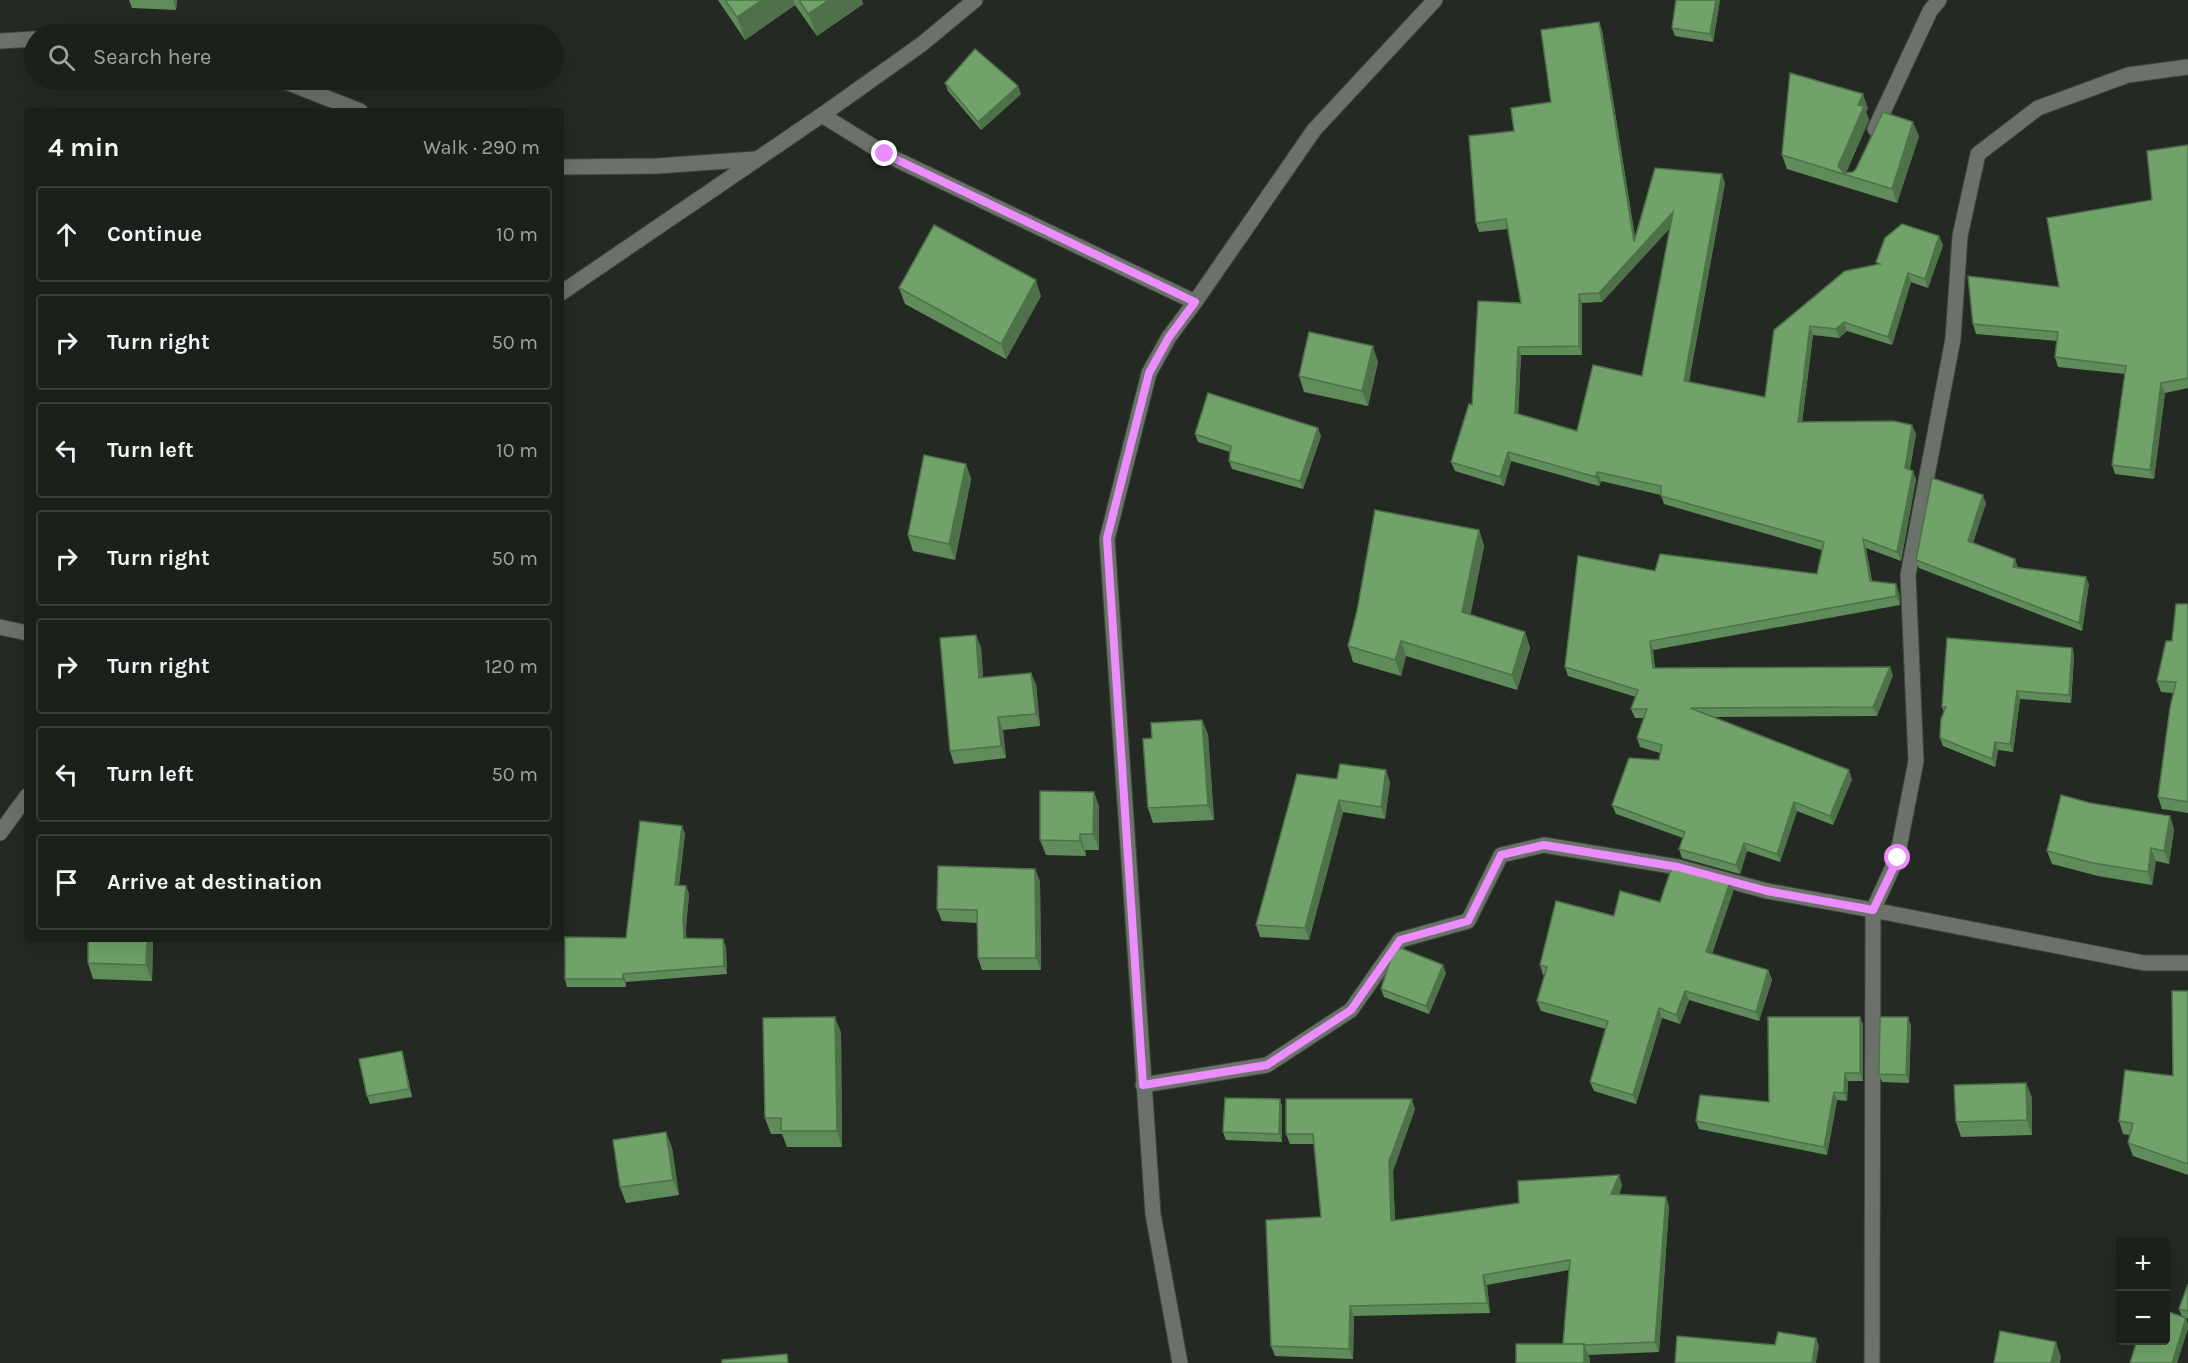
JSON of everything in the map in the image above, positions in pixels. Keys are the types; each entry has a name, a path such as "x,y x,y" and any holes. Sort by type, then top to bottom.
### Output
{"street":[{"path":"564,291 822,115 922,44 975,0"},
{"path":"1180,1363 1153,1214 1107,538 1149,373 1169,337 1314,130 1435,0"},
{"path":"1867,147 1929,11 1939,0"},
{"path":"0,41 24,40"},
{"path":"1872,1363 1873,910 1898,858 1916,761 1908,575 1953,339 1960,236 1978,154 2038,108 2128,75 2188,67"},
{"path":"306,90 352,108"},
{"path":"822,115 885,154 1195,302"},
{"path":"564,167 657,166 757,159"},
{"path":"0,627 24,632"},
{"path":"0,832 24,800"},
{"path":"1143,1085 1267,1065 1351,1010 1400,940 1468,921 1501,855 1544,845 1678,867 1767,891 2144,963 2188,963"}],"building":[{"path":"725,0 762,0 737,17"},
{"path":"799,0 829,0 808,14"},
{"path":"1676,0 1716,0 1710,34 1672,28"},
{"path":"1599,22 1634,242 1655,168 1722,174 1684,381 1765,397 1774,330 1845,271 1880,264 1876,262 1885,238 1902,224 1939,236 1925,279 1908,273 1888,337 1844,322 1836,329 1810,326 1798,422 1893,421 1912,425 1905,468 1913,471 1897,552 1863,539 1870,581 1896,584 1896,596 1650,641 1653,668 1890,667 1873,707 1690,708 1849,770 1830,816 1794,802 1777,854 1744,843 1736,865 1679,849 1685,832 1612,805 1629,758 1659,760 1662,745 1637,738 1647,709 1631,709 1638,690 1565,667 1578,556 1655,571 1660,554 1817,574 1824,542 1661,496 1661,486 1597,472 1596,477 1508,452 1500,477 1451,462 1469,404 1472,405 1478,301 1521,303 1506,219 1476,223 1469,136 1514,131 1511,108 1551,102 1541,30","holes":["1673,212 1642,376 1593,365 1577,431 1515,413 1518,347 1579,346 1579,294 1599,293"]},
{"path":"975,49 1018,86 978,122 945,83"},
{"path":"1790,73 1863,94 1858,105 1864,106 1838,166 1844,173 1853,172 1856,169 1883,112 1913,122 1892,189 1782,155"},
{"path":"2188,145 2188,378 2161,383 2150,470 2112,465 2126,366 2055,357 2058,332 1973,324 1968,276 2059,287 2047,218 2152,200 2147,151"},
{"path":"934,225 1036,280 1001,344 899,288"},
{"path":"1309,332 1373,346 1362,391 1299,376"},
{"path":"1208,393 1318,428 1300,481 1229,461 1231,446 1195,434"},
{"path":"924,455 966,464 949,544 908,535"},
{"path":"1932,478 1983,495 1968,541 2015,559 2013,567 2086,577 2079,623 1916,560"},
{"path":"1375,510 1479,530 1462,612 1525,632 1512,675 1401,641 1395,660 1348,646 1357,611"},
{"path":"2176,604 2188,604 2188,802 2158,797 2170,708 2176,682 2157,681 2166,641 2172,641"},
{"path":"976,635 979,678 1031,673 1036,714 998,717 1001,746 950,751 940,638"},
{"path":"1947,638 2072,648 2069,695 2017,691 2010,744 1995,742 1992,759 1940,738 1941,719 1946,707 1942,707"},
{"path":"1202,720 1208,805 1148,808 1143,739 1152,738 1151,723"},
{"path":"1340,764 1386,770 1381,807 1339,800 1305,928 1256,925 1297,774 1337,779"},
{"path":"1040,791 1094,792 1093,834 1080,834 1080,841 1040,840"},
{"path":"2061,795 2090,803 2170,816 2164,851 2151,848 2148,872 2093,863 2047,851"},
{"path":"640,821 682,826 675,885 686,886 684,938 723,939 724,966 623,974 623,979 565,979 565,937 626,938"},
{"path":"938,866 1035,869 1036,958 978,958 977,910 937,909"},
{"path":"1672,867 1730,882 1706,952 1768,970 1756,1012 1685,991 1676,1015 1659,1008 1633,1095 1590,1082 1608,1021 1537,1001 1547,967 1540,965 1556,901 1614,916 1620,891 1660,902"},
{"path":"88,942 147,942 146,965 88,963"},
{"path":"1398,947 1443,965 1426,1006 1381,989 1391,958"},
{"path":"2172,991 2188,991 2188,1164 2128,1143 2133,1123 2119,1121 2125,1070 2173,1076"},
{"path":"835,1017 837,1131 781,1131 781,1118 765,1118 763,1018"},
{"path":"1768,1017 1860,1017 1860,1073 1845,1073 1844,1093 1834,1092 1824,1147 1696,1121 1700,1095 1769,1102"},
{"path":"1880,1017 1908,1017 1906,1075 1879,1074"},
{"path":"402,1051 409,1089 367,1096 359,1059"},
{"path":"2026,1083 2027,1120 1956,1122 1954,1085"},
{"path":"1225,1098 1280,1099 1279,1134 1223,1132"},
{"path":"1286,1099 1412,1099 1389,1161 1391,1221 1519,1203 1518,1181 1619,1175 1611,1194 1666,1197 1655,1342 1563,1344 1570,1260 1483,1275 1487,1303 1350,1306 1349,1349 1271,1346 1266,1220 1321,1217 1313,1134 1286,1134"},
{"path":"666,1132 673,1180 620,1187 613,1140"},
{"path":"2188,1284 2188,1311 2179,1309"},
{"path":"2170,1312 2186,1318 2172,1363 2130,1363 2136,1345 2170,1345"},
{"path":"2000,1331 2056,1342 2051,1363 1994,1363"},
{"path":"1778,1332 1816,1338 1812,1363 1675,1363 1677,1336 1775,1345"},
{"path":"1516,1344 1584,1344 1584,1363 1516,1363"},
{"path":"787,1354 788,1363 722,1363 722,1360"}],"route":[{"path":"885,154 1195,302 1169,337 1149,373 1107,538 1143,1085 1267,1065 1351,1010 1400,940 1468,921 1501,855 1544,845 1678,867 1767,891 1873,910 1898,858"}]}
